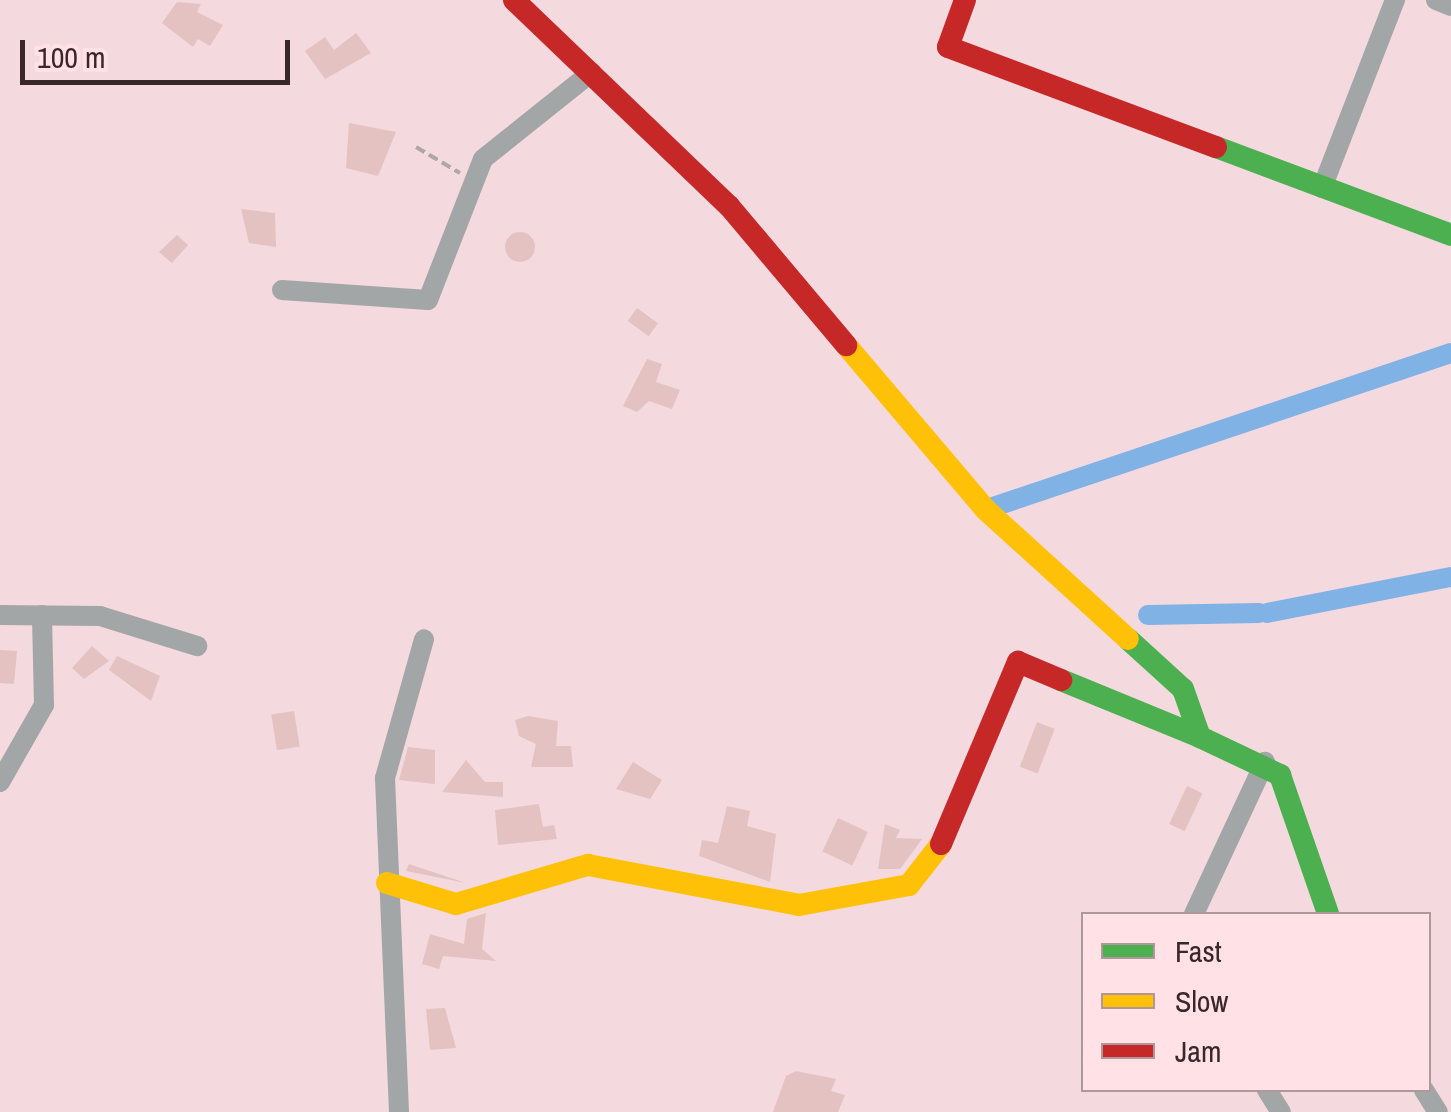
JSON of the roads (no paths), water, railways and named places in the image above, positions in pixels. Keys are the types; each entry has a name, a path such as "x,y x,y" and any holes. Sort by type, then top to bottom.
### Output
{"street":[{"path":"514,0 729,206 985,509 1184,689 1200,737"},
{"path":"965,0 948,47 1451,235"},
{"path":"1322,188 1395,0"},
{"path":"1436,0 1451,6"},
{"path":"282,290 423,303 483,160 592,72"},
{"path":"0,615 100,616 197,646"},
{"path":"0,782 44,705 42,616"},
{"path":"399,1112 384,778 424,640"},
{"path":"387,883 456,904 588,865 799,905 909,885 938,852 1018,662 1264,762 1298,811 1327,912"},
{"path":"1195,912 1264,762"}],"waterway":[{"path":"990,508 1451,353"},
{"path":"1267,613 1451,577"},
{"path":"1148,615 1259,613"}]}
